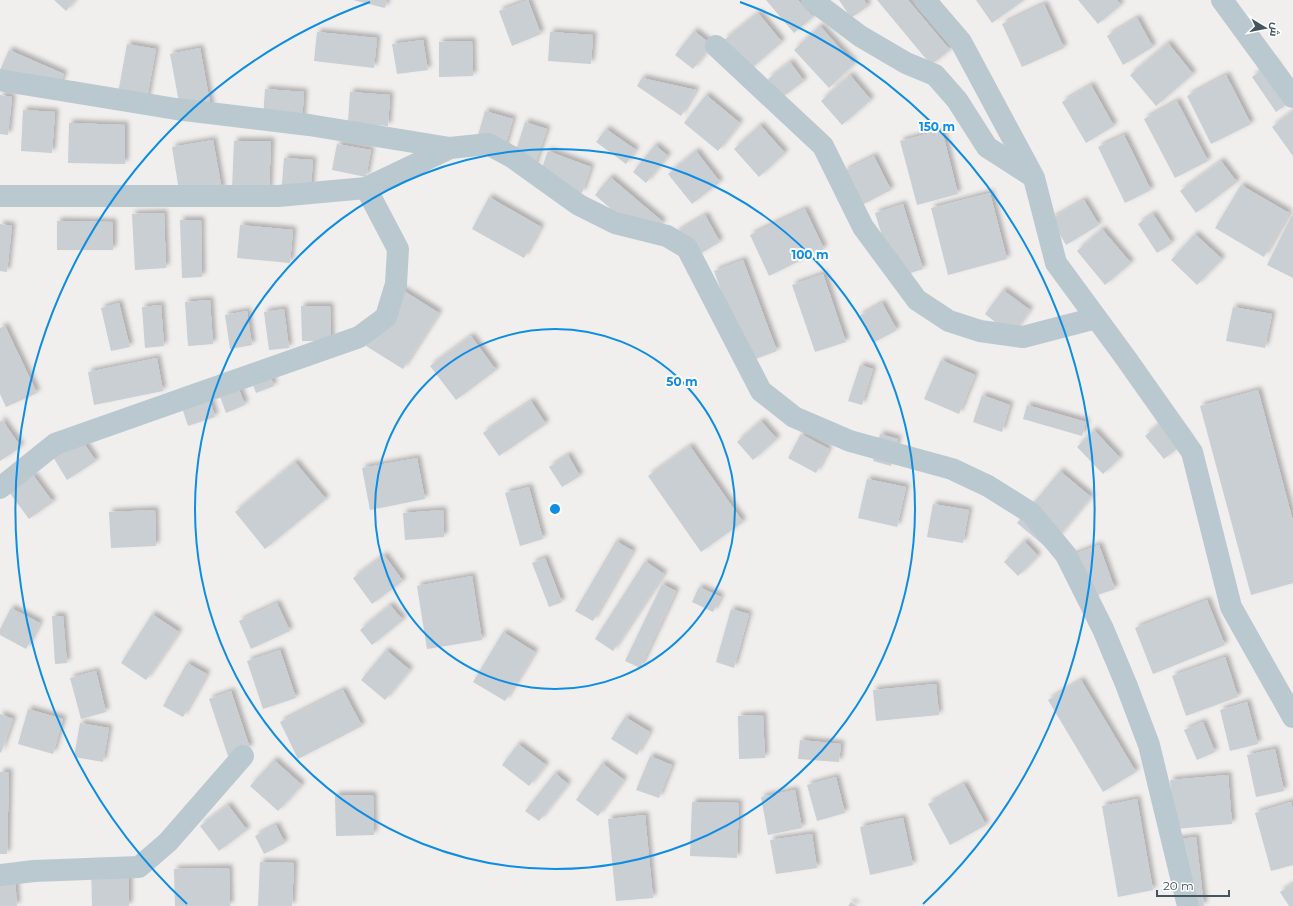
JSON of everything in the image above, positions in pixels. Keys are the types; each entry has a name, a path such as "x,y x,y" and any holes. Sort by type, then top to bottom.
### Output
{"street":[{"path":"812,0 860,36 906,63 935,75 957,100 988,147 1034,178"},
{"path":"925,0 961,42 1034,178 1056,263 1192,452 1231,607 1293,717"},
{"path":"1222,0 1293,97"},
{"path":"716,46 823,146 863,227 917,300 949,321 980,331 1023,337 1096,318"},
{"path":"0,80 176,109 309,125 450,148 488,144 512,157 579,205 614,223 667,236 687,248 761,391 794,416 850,441 952,469 988,486 1031,513 1066,555 1103,629 1149,745 1188,906"},
{"path":"0,196 278,196 366,188 450,148"},
{"path":"0,488 55,444 359,337 386,317 396,284 398,249 366,188"},
{"path":"0,875 34,871 139,867 168,842 243,756"}],"building":[{"path":"54,0 75,0 66,11"},
{"path":"353,0 387,0 385,8"},
{"path":"528,0 541,34 512,46 499,11"},
{"path":"766,0 798,0 813,17 794,33"},
{"path":"839,0 864,0 868,6 851,18"},
{"path":"877,0 908,0 950,50 931,65"},
{"path":"976,0 1024,0 992,23"},
{"path":"1078,0 1117,0 1121,5 1098,24"},
{"path":"1044,4 1064,48 1022,67 1002,24"},
{"path":"758,13 782,42 748,71 724,40"},
{"path":"1137,18 1153,47 1123,65 1107,36"},
{"path":"820,26 854,64 829,88 794,50"},
{"path":"694,31 712,45 693,69 675,55"},
{"path":"317,32 377,38 374,68 314,61"},
{"path":"550,32 593,35 591,64 548,61"},
{"path":"423,40 428,70 397,74 392,44"},
{"path":"472,41 473,76 439,77 439,42"},
{"path":"1168,43 1193,74 1156,106 1130,75"},
{"path":"127,44 156,49 146,104 117,99"},
{"path":"200,48 211,108 181,113 170,54"},
{"path":"9,50 64,74 56,94 0,70"},
{"path":"790,62 804,81 781,98 768,79"},
{"path":"1273,62 1293,100 1276,112 1252,77"},
{"path":"850,75 871,100 842,125 821,101"},
{"path":"1226,75 1251,124 1211,144 1187,96"},
{"path":"642,78 696,90 681,116 637,86"},
{"path":"1091,85 1114,126 1086,143 1062,102"},
{"path":"265,89 304,92 302,122 263,119"},
{"path":"350,92 390,95 388,126 348,123"},
{"path":"0,95 12,97 8,135 0,134"},
{"path":"706,95 740,123 718,151 684,123"},
{"path":"1177,101 1208,161 1175,178 1144,119"},
{"path":"23,110 55,112 52,153 21,151"},
{"path":"485,111 513,119 502,157 474,149"},
{"path":"1293,111 1293,156 1272,127"},
{"path":"525,122 547,129 532,173 511,166"},
{"path":"69,123 125,125 125,164 68,163"},
{"path":"760,125 785,153 759,177 734,149"},
{"path":"606,129 636,150 626,164 596,142"},
{"path":"942,130 958,194 917,205 900,141"},
{"path":"1124,135 1151,190 1125,203 1098,147"},
{"path":"213,140 222,190 180,197 172,147"},
{"path":"234,141 271,141 269,191 232,190"},
{"path":"337,144 371,150 366,177 332,170"},
{"path":"655,145 668,156 646,183 633,172"},
{"path":"548,151 591,167 582,193 539,176"},
{"path":"696,151 720,182 692,204 668,174"},
{"path":"874,156 891,190 862,205 844,171"},
{"path":"284,158 313,160 310,199 281,197"},
{"path":"1221,161 1237,182 1196,213 1180,191"},
{"path":"610,177 663,222 647,240 595,195"},
{"path":"1241,185 1289,213 1264,257 1215,228"},
{"path":"990,193 1007,259 948,275 931,208"},
{"path":"489,197 541,227 524,258 472,229"},
{"path":"1084,200 1099,225 1066,245 1051,219"},
{"path":"903,204 923,269 895,278 875,213"},
{"path":"805,209 824,249 769,276 750,235"},
{"path":"164,213 166,268 135,270 132,214"},
{"path":"1153,214 1172,243 1157,253 1138,224"},
{"path":"705,215 720,242 691,259 675,233"},
{"path":"1292,215 1293,216 1293,278 1267,265"},
{"path":"180,220 201,220 202,277 182,278"},
{"path":"57,221 113,222 113,250 57,250"},
{"path":"0,224 12,226 7,272 0,271"},
{"path":"240,225 293,230 290,263 237,258"},
{"path":"1102,229 1131,263 1105,285 1077,251"},
{"path":"1195,234 1222,259 1197,285 1171,260"},
{"path":"743,260 777,351 747,362 714,271"},
{"path":"823,274 846,342 815,352 792,285"},
{"path":"401,289 439,313 403,369 366,346"},
{"path":"1003,290 1030,310 1012,335 985,314"},
{"path":"210,300 213,344 188,346 185,302"},
{"path":"119,303 130,347 111,351 101,308"},
{"path":"882,303 897,330 873,343 859,316"},
{"path":"161,305 164,346 145,348 142,307"},
{"path":"301,306 330,306 331,341 302,341"},
{"path":"1233,307 1272,314 1265,348 1226,341"},
{"path":"284,309 289,348 269,350 264,312"},
{"path":"247,311 252,345 230,349 225,315"},
{"path":"5,326 37,393 6,407 0,394 0,328"},
{"path":"471,336 496,370 456,400 430,366"},
{"path":"157,358 163,391 94,405 88,372"},
{"path":"941,360 975,375 959,414 924,399"},
{"path":"266,365 274,386 256,393 248,372"},
{"path":"860,365 873,369 862,405 848,401"},
{"path":"234,376 245,405 226,413 215,383"},
{"path":"206,386 215,417 188,426 178,395"},
{"path":"1258,390 1293,521 1293,583 1251,595 1200,406"},
{"path":"982,395 1010,405 1002,432 973,422"},
{"path":"531,401 546,424 499,456 483,433"},
{"path":"1027,405 1086,422 1082,436 1023,419"},
{"path":"1169,416 1188,440 1164,459 1145,436"},
{"path":"2,420 21,447 0,461 0,422"},
{"path":"761,421 777,439 753,460 737,442"},
{"path":"1094,430 1120,458 1103,474 1077,447"},
{"path":"801,434 829,449 816,473 788,458"},
{"path":"880,434 898,439 891,466 873,461"},
{"path":"81,439 96,461 67,480 53,457"},
{"path":"690,446 743,522 701,552 648,476"},
{"path":"568,455 580,476 562,487 549,467"},
{"path":"417,458 425,499 370,510 362,468"},
{"path":"295,462 326,499 265,549 235,512"},
{"path":"1060,471 1091,497 1048,549 1017,523"},
{"path":"33,475 53,502 29,519 9,492"},
{"path":"867,479 906,487 897,527 858,518"},
{"path":"529,487 543,539 520,546 505,493"},
{"path":"933,504 969,510 963,543 927,537"},
{"path":"155,510 156,546 111,548 109,512"},
{"path":"443,510 444,537 405,540 403,513"},
{"path":"616,541 633,551 593,621 575,611"},
{"path":"1024,541 1038,556 1018,576 1004,562"},
{"path":"1099,545 1115,589 1083,600 1067,557"},
{"path":"384,555 403,581 372,604 353,578"},
{"path":"545,558 562,602 549,607 532,563"},
{"path":"645,561 664,574 613,651 595,639"},
{"path":"472,576 482,640 427,649 417,586"},
{"path":"662,584 676,591 640,668 625,661"},
{"path":"699,587 721,597 713,612 692,602"},
{"path":"1207,600 1225,645 1153,674 1135,628"},
{"path":"277,603 290,631 251,649 239,621"},
{"path":"390,605 403,620 372,645 360,630"},
{"path":"11,608 40,623 26,649 0,635 0,629"},
{"path":"731,609 749,614 734,668 716,662"},
{"path":"152,614 179,632 146,680 121,663"},
{"path":"52,616 63,616 67,663 55,664"},
{"path":"503,632 535,652 505,701 473,682"},
{"path":"280,650 296,698 263,709 247,661"},
{"path":"386,650 410,670 385,700 361,680"},
{"path":"1225,657 1238,697 1186,716 1172,676"},
{"path":"187,663 207,674 183,717 163,706"},
{"path":"96,671 106,712 81,719 70,678"},
{"path":"1081,680 1136,772 1103,792 1048,700"},
{"path":"936,684 939,715 876,721 873,690"},
{"path":"343,690 362,726 298,759 280,722"},
{"path":"231,691 250,748 228,756 209,699"},
{"path":"1247,702 1258,744 1230,751 1220,710"},
{"path":"28,709 63,719 53,754 18,744"},
{"path":"0,714 13,719 1,753 0,752"},
{"path":"763,715 765,758 739,759 738,716"},
{"path":"625,717 650,732 637,755 611,739"},
{"path":"1203,722 1215,752 1197,760 1184,730"},
{"path":"80,723 109,728 103,762 74,757"},
{"path":"800,740 841,744 839,762 798,759"},
{"path":"518,744 546,765 529,786 502,765"},
{"path":"1275,749 1284,791 1256,797 1247,755"},
{"path":"650,756 672,765 659,798 636,790"},
{"path":"274,760 302,785 278,811 250,786"},
{"path":"602,763 624,780 598,816 576,800"},
{"path":"0,772 9,772 7,854 0,854"},
{"path":"555,773 568,784 539,821 525,811"},
{"path":"1228,775 1232,824 1175,829 1170,780"},
{"path":"836,777 845,813 817,821 807,785"},
{"path":"964,784 986,825 950,845 928,804"},
{"path":"795,790 802,828 768,835 761,797"},
{"path":"335,795 373,795 374,835 336,836"},
{"path":"1137,799 1153,890 1118,897 1102,806"},
{"path":"692,802 739,803 737,858 690,856"},
{"path":"1291,802 1293,810 1293,865 1271,871 1255,813"},
{"path":"228,805 247,830 219,851 200,826"},
{"path":"645,815 653,898 616,901 608,819"},
{"path":"903,818 913,865 870,875 860,827"},
{"path":"276,825 285,843 264,854 255,836"},
{"path":"812,834 817,868 776,874 770,840"},
{"path":"1196,837 1204,906 1180,906 1172,840"},
{"path":"260,862 294,863 292,906 258,906"},
{"path":"91,864 129,864 129,906 92,906"},
{"path":"229,868 230,906 175,906 174,869"},
{"path":"0,878 15,878 17,906 0,906"},
{"path":"1293,884 1293,906 1289,906 1280,892"},
{"path":"851,902 857,906 848,906"}]}
